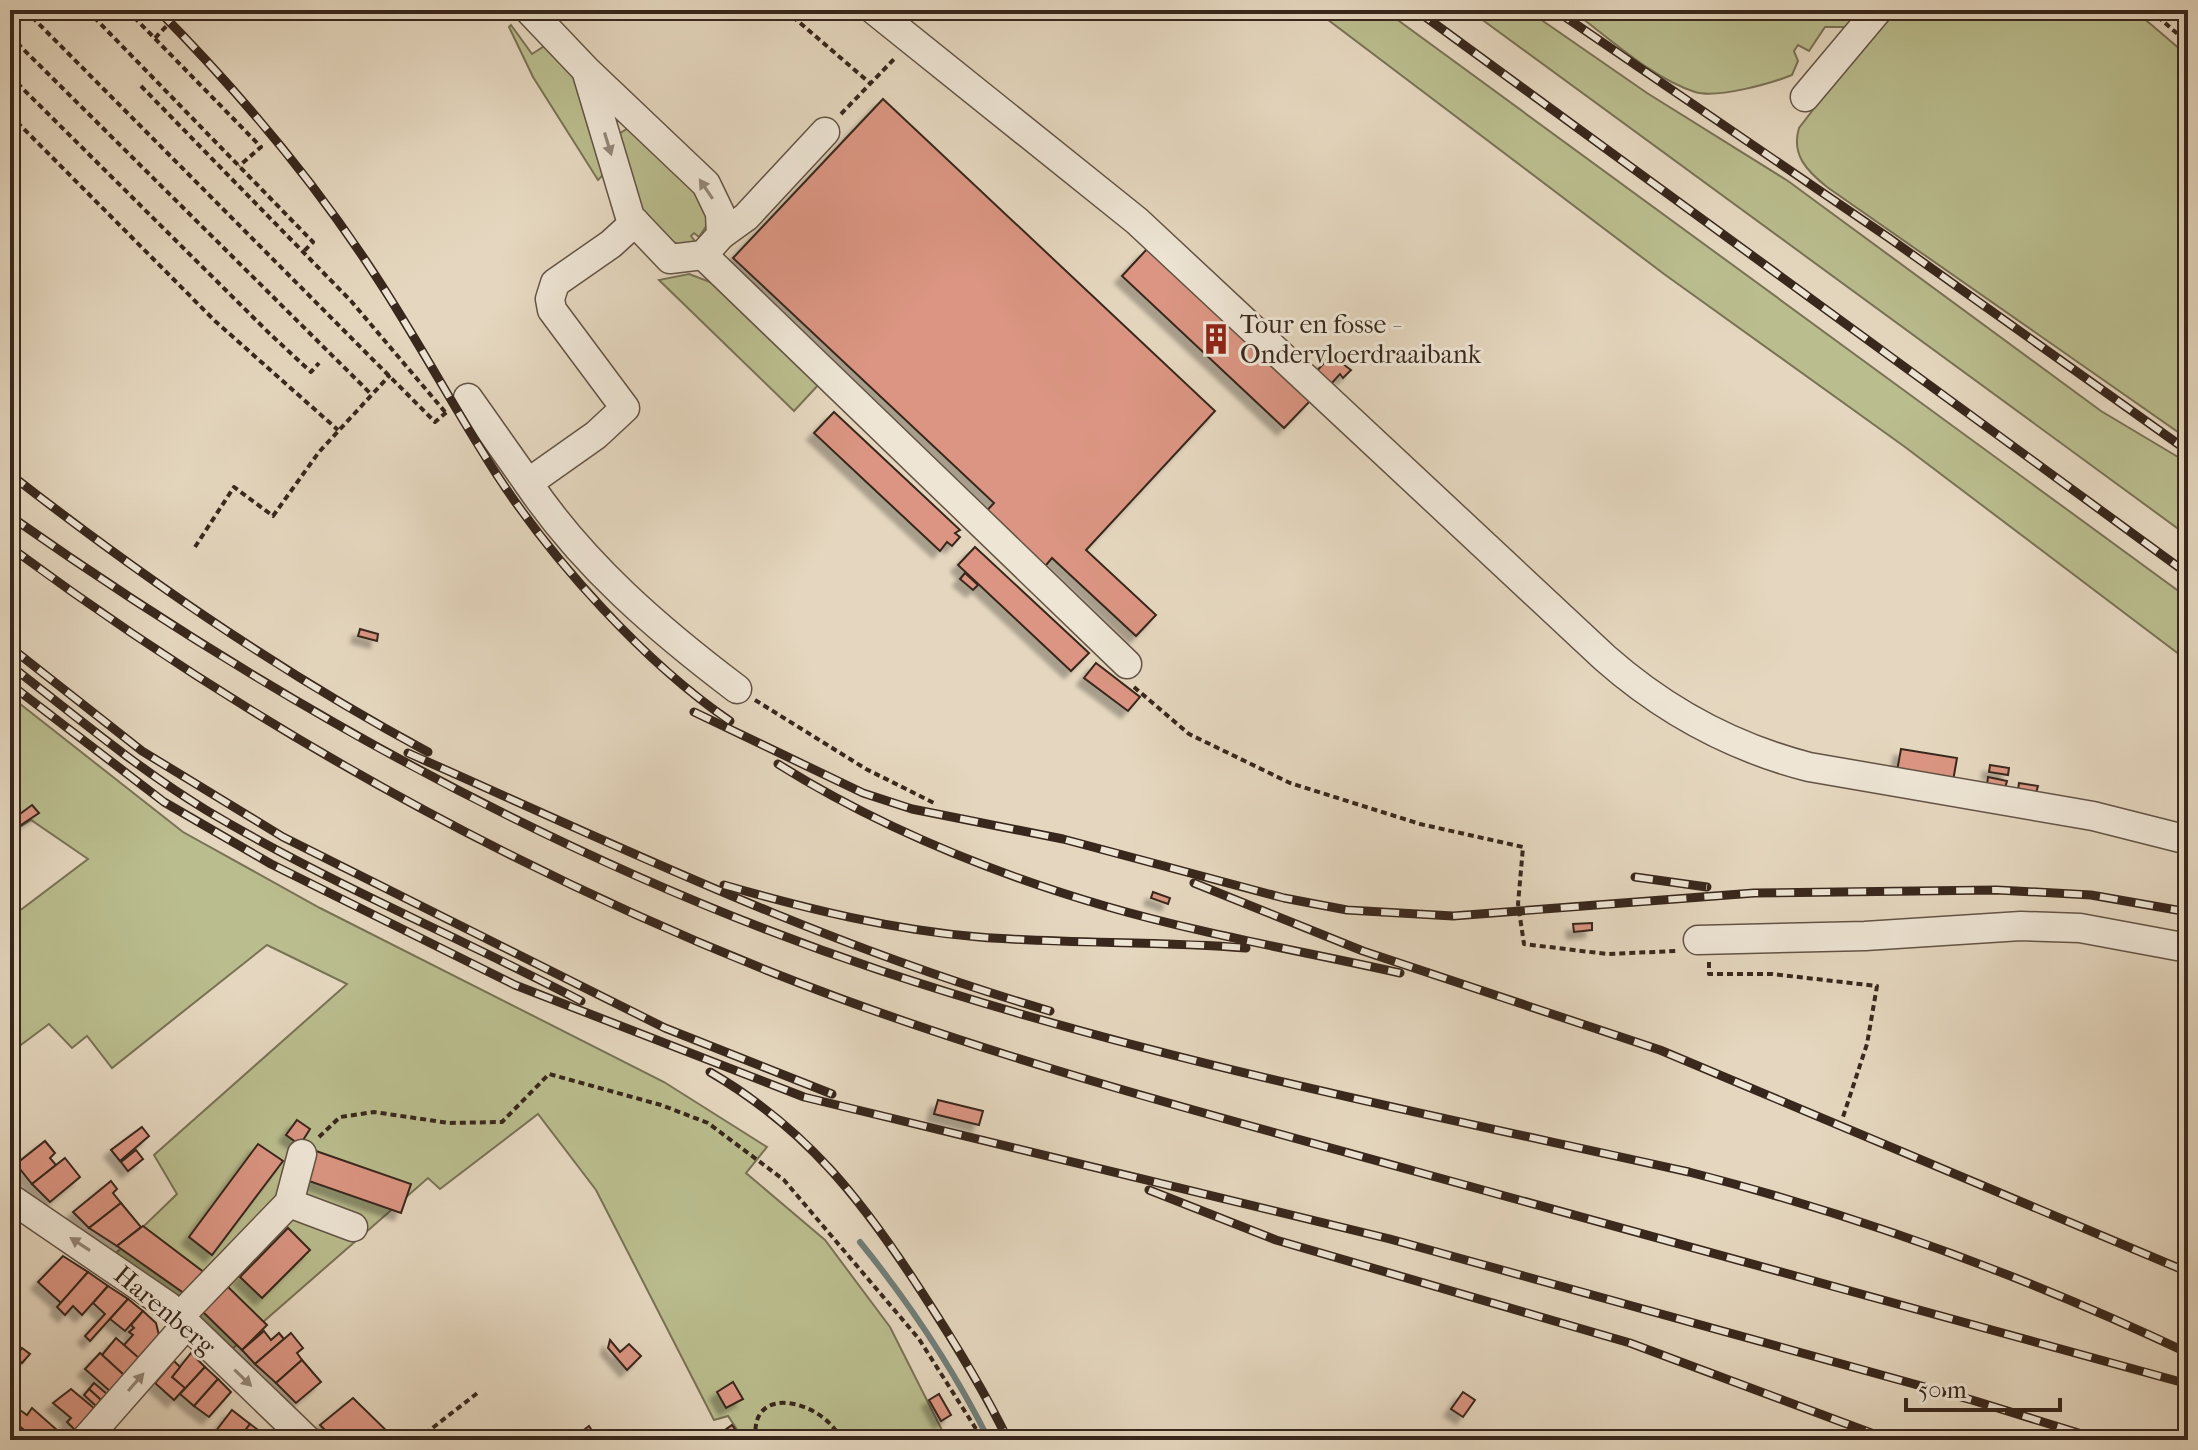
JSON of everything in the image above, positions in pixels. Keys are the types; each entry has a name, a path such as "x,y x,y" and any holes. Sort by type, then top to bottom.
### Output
{"street":[{"path":"529,10 586,70 706,184 720,213 712,245"},
{"path":"874,10 1137,221 1605,658 1665,706 1734,742 1795,764 1863,779 2093,816 2188,840"},
{"path":"1805,97 1878,10"},
{"path":"586,70 635,222 670,259 712,245 746,217 825,132"},
{"path":"528,483 596,435 625,408 552,310 550,299 552,287 560,278 611,244 635,222"},
{"path":"712,245 1127,664"},
{"path":"457,405 528,483 550,515 597,568 691,655 737,689"},
{"path":"1695,947 2021,926 2080,928 2188,948"},
{"path":"85,1440 183,1320 289,1203 302,1154"},
{"name":"Harenberg","path":"10,1198 128,1275 183,1320 307,1440"},
{"path":"289,1203 353,1227"}],"path":[{"path":"25,10 435,422 437,420"},
{"path":"87,10 313,242 304,251"},
{"path":"127,10 261,147 239,166"},
{"path":"155,38 182,10"},
{"path":"785,10 871,84"},
{"path":"2150,10 2188,43"},
{"path":"10,36 371,394"},
{"path":"825,132 910,40"},
{"path":"10,76 260,325 311,372 319,363"},
{"path":"141,86 374,326 457,405"},
{"path":"10,115 215,321 338,430"},
{"path":"195,547 234,487 273,516 338,430 390,375"},
{"path":"737,689 866,769 936,804"},
{"path":"1146,698 1200,741 1290,783 1420,824 1523,847 1518,904 1524,944 1607,954 1695,947 1709,974 1772,974 1877,986 1867,1044 1843,1117"},
{"path":"302,1154 340,1117 374,1112 449,1123 502,1122 549,1074 661,1105 708,1123 784,1180 919,1339 983,1440"},
{"path":"417,1440 480,1391"},
{"path":"756,1440 757,1419 763,1410 784,1403 811,1408 825,1416 841,1440"}],"green space":[{"path":"1315,10 1384,10 2188,598 2188,661 1905,447 1664,274"},
{"path":"1469,10 1527,10 1647,93 1788,181 2101,411 2188,463 2188,536"},
{"path":"1571,10 1869,10 1849,27 1825,27 1809,51 1798,45 1794,51 1798,61 1792,75 1744,89 1705,94 1662,77"},
{"path":"1890,10 2134,10 2188,56 2188,439 1827,187 1802,162 1797,146 1799,128"},
{"path":"511,25 532,54 549,43 577,70 609,169 598,180 533,77 509,27"},
{"path":"630,127 702,189 711,219 699,237 694,233 691,236 695,241 690,245 672,243 635,206 617,135"},
{"path":"689,274 718,285 821,382 794,411 659,280"},
{"path":"10,696 183,832 320,908 664,1082 767,1147 746,1173 825,1240 890,1327 947,1440 744,1440 728,1416 714,1420 596,1190 538,1114 440,1189 428,1178 232,1349 185,1303 114,1255 177,1194 154,1155 347,984 267,945 112,1068 87,1036 72,1048 49,1024 10,1053 10,918 88,859 31,820 10,833"}],"building":[{"path":"883,99 1215,411 1086,550 1156,615 1136,636 1052,558 1041,571 982,516 994,503 733,258"},
{"name":"Tour en fosse - Ondervloerdraaibank","path":"1147,249 1310,401 1284,428 1122,276"},
{"path":"1331,355 1351,370 1343,378 1340,374 1330,385 1316,372"},
{"path":"834,412 960,530 955,533 960,537 952,546 947,542 940,551 814,433"},
{"path":"975,547 1089,653 1071,671 958,565"},
{"path":"965,573 978,585 973,590 960,579"},
{"path":"360,629 378,634 377,641 358,636"},
{"path":"1096,663 1140,697 1128,711 1084,678"},
{"path":"1901,749 1957,758 1953,781 1897,771"},
{"path":"1990,765 2009,768 2008,775 1989,772"},
{"path":"1988,777 2007,781 2005,788 1987,785"},
{"path":"2019,783 2038,786 2036,793 2018,790"},
{"path":"32,805 39,813 15,829 10,824 10,812 14,808 20,814"},
{"path":"1153,892 1170,898 1168,904 1151,898"},
{"path":"1592,923 1592,930 1574,932 1573,924"},
{"path":"938,1100 983,1111 979,1125 934,1114"},
{"path":"297,1120 310,1129 300,1145 286,1135"},
{"path":"142,1127 149,1136 120,1161 111,1150"},
{"path":"45,1141 55,1153 50,1158 56,1165 32,1184 16,1164"},
{"path":"258,1144 283,1161 212,1255 189,1237"},
{"path":"136,1150 143,1159 128,1171 121,1162"},
{"path":"316,1151 411,1184 401,1213 306,1180"},
{"path":"65,1158 80,1177 50,1202 32,1184"},
{"path":"111,1181 117,1189 113,1193 121,1203 89,1228 73,1212"},
{"path":"121,1203 141,1227 117,1246 89,1228"},
{"path":"143,1226 205,1273 188,1296 117,1246"},
{"path":"288,1228 310,1250 262,1298 240,1277"},
{"path":"63,1256 88,1272 61,1303 38,1282"},
{"path":"88,1272 108,1286 82,1315 73,1306 65,1315 57,1307"},
{"path":"225,1284 267,1325 242,1350 200,1309"},
{"path":"108,1286 128,1299 90,1341 85,1336 105,1314 93,1303"},
{"path":"128,1299 143,1311 125,1331 110,1319"},
{"path":"143,1311 156,1323 159,1335 138,1358 124,1345 133,1335 129,1332 134,1328 131,1325"},
{"path":"264,1331 271,1340 279,1333 284,1339 255,1364 242,1350"},
{"path":"291,1333 303,1348 297,1353 302,1360 276,1383 255,1364"},
{"path":"116,1338 140,1359 125,1376 102,1355"},
{"path":"610,1340 620,1352 629,1344 641,1356 627,1370 608,1348"},
{"path":"22,1348 30,1354 22,1363 15,1357"},
{"path":"100,1353 125,1376 111,1392 85,1369"},
{"path":"191,1353 205,1367 185,1389 172,1377"},
{"path":"302,1360 321,1382 296,1403 276,1383"},
{"path":"174,1361 180,1367 172,1377 185,1388 174,1400 155,1383"},
{"path":"205,1367 218,1379 194,1406 180,1394"},
{"path":"218,1379 231,1392 209,1417 194,1406"},
{"path":"733,1382 743,1399 726,1408 717,1392"},
{"path":"94,1383 107,1394 101,1400 89,1389"},
{"path":"71,1389 95,1409 76,1431 67,1422 71,1418 53,1403"},
{"path":"89,1389 101,1400 96,1406 84,1395"},
{"path":"1463,1392 1475,1400 1463,1417 1451,1409"},
{"path":"939,1394 951,1415 941,1421 929,1400"},
{"path":"353,1398 393,1437 335,1440 320,1425"},
{"path":"32,1408 57,1430 47,1440 36,1440 12,1420 20,1410 27,1415"},
{"path":"232,1410 250,1424 238,1440 209,1440"},
{"path":"12,1420 36,1440 10,1440"},
{"path":"250,1424 268,1437 265,1440 238,1440"},
{"path":"732,1425 743,1440 711,1440"},
{"path":"589,1426 595,1435 585,1440 580,1433"}],"waterway":[{"path":"860,1242 930,1338 989,1440"}],"railway":[{"path":"158,10 246,105 328,207 392,302 497,475 545,542 634,640 730,721"},
{"path":"1416,10 2188,574"},
{"path":"1555,10 1889,238 2188,451"},
{"path":"10,474 110,550 213,622 319,690 428,752"},
{"path":"10,516 112,586 322,716 539,831 652,883 766,929 882,971 1082,1031 1283,1082 1689,1172 1817,1208 2005,1274 2188,1353"},
{"path":"10,547 190,671 377,784 571,884 771,972 929,1030 1090,1080 2188,1384"},
{"path":"10,647 142,751 283,837 665,1028 832,1094"},
{"path":"10,665 131,759 206,810 345,885 581,1001"},
{"path":"10,684 164,802 271,864 515,985 804,1097 1390,1239 1972,1400 2101,1440"},
{"path":"694,712 863,793 912,809 1063,839 1284,898 1347,910 1453,916 1754,893 1997,890 2091,895 2188,912"},
{"path":"408,753 724,893 884,956 1050,1011"},
{"path":"778,764 855,808 936,846 1020,879 1178,925 1400,973"},
{"path":"1635,877 1707,887"},
{"path":"1194,883 1363,951 1660,1050 2188,1272"},
{"path":"724,885 850,917 947,934 1246,948"},
{"path":"710,1072 775,1117 854,1196 945,1328 1008,1440"},
{"path":"1149,1190 1276,1240 1630,1343 1890,1440"}],"place":[{"name":"Tour en fosse - Ondervloerdraaibank","path":"1216,339"}]}
